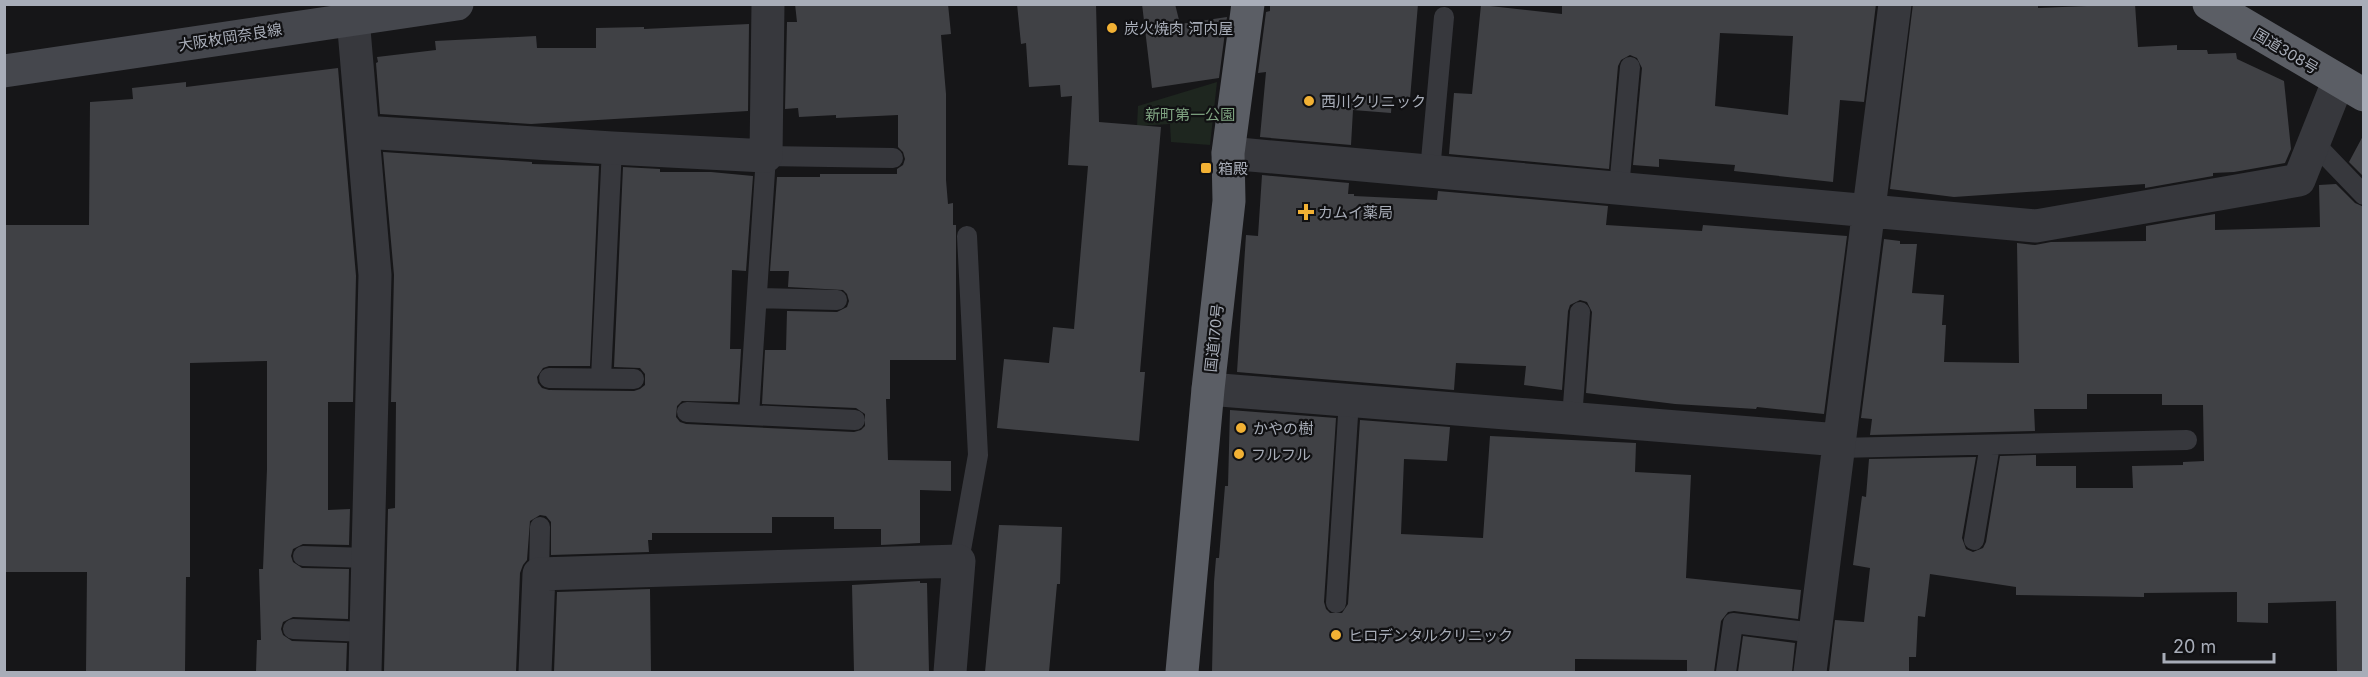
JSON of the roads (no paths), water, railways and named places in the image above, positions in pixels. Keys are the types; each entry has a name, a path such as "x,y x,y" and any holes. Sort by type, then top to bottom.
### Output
{"highway":[{"name":"国道170号","path":"1182,672 1208,389 1229,201 1228,153 1248,4"},
{"name":"国道308号","path":"2209,4 2351,89"}],"main road":[{"name":"大阪枚岡奈良線","path":"4,71 353,11 457,4"}],"street":[{"path":"363,132 766,156 768,4"},
{"path":"1810,672 1895,4"},
{"path":"353,11 375,275 365,672"},
{"path":"1228,153 2036,226 2299,180 2314,143 2351,89"},
{"path":"1208,389 1572,418 1839,444"},
{"path":"535,672 539,573 959,561 950,672"}],"lane":[{"path":"1430,171 1444,17"},
{"path":"1619,188 1630,67"},
{"path":"2314,143 2364,195"},
{"path":"602,378 612,148"},
{"path":"749,415 766,156 893,158"},
{"path":"959,561 978,455 967,236"},
{"path":"757,298 837,300"},
{"path":"1572,418 1580,312"},
{"path":"549,378 634,379"},
{"path":"1336,603 1349,400"},
{"path":"687,412 855,420"},
{"path":"1839,444 2187,440"},
{"path":"1974,540 1990,444"},
{"path":"539,573 540,527"},
{"path":"303,556 368,558"},
{"path":"1726,672 1733,623 1815,633"},
{"path":"293,629 366,632"}],"place":[{"name":"炭火焼肉 河内屋","path":"1112,28"},
{"name":"西川クリニック","path":"1309,101"},
{"name":"箱殿","path":"1206,168"},
{"name":"カムイ薬局","path":"1306,212"},
{"name":"かやの樹","path":"1241,428"},
{"name":"フルフル","path":"1239,454"},
{"name":"ヒロデンタルクリニック","path":"1336,635"}],"park label":[{"name":"新町第一公園","path":"1190,114"}]}
